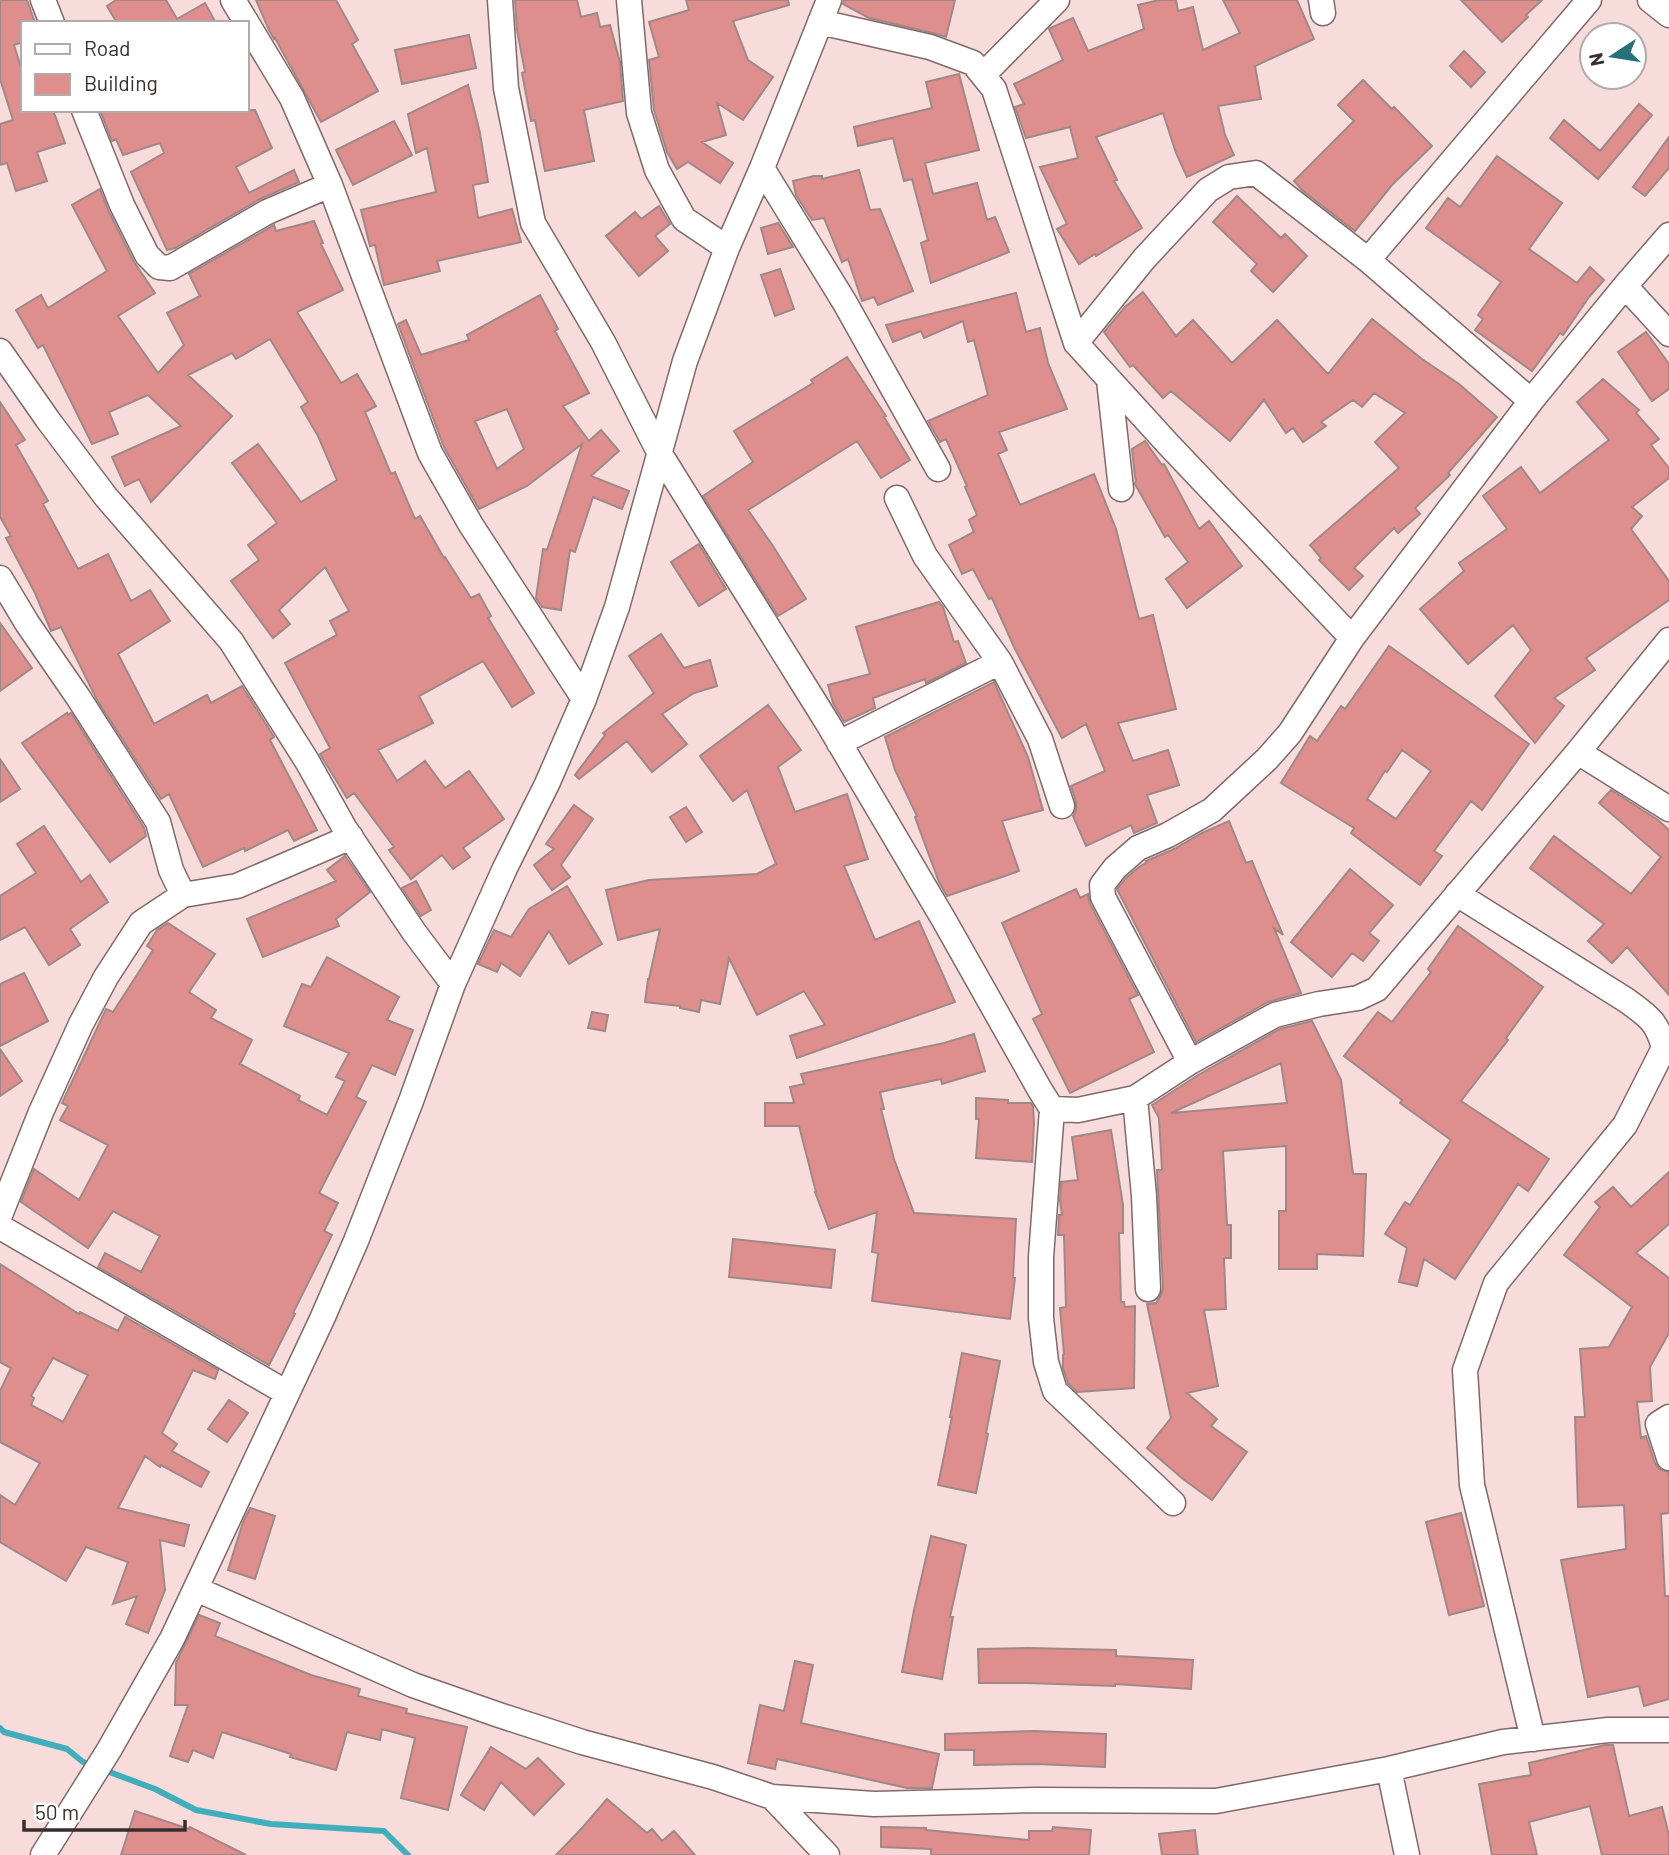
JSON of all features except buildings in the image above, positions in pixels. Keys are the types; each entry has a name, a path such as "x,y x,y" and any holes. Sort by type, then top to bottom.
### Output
{"street":[{"path":"43,0 51,21"},
{"path":"233,0 246,21"},
{"path":"500,0 506,88 533,223 603,342 660,454 839,743 1052,1109 1041,1257 1041,1318 1046,1362 1055,1391 1173,1503"},
{"path":"629,0 639,113 657,170 684,219 727,248"},
{"path":"983,75 1057,0"},
{"path":"1368,260 1589,0"},
{"path":"1650,0 1669,15"},
{"path":"43,1855 109,1750 172,1639 356,1241 453,984 584,699 617,607 685,361 727,248 824,11 973,63 994,89 1076,344 1352,638"},
{"path":"248,25 292,98 330,185 430,453 471,525 584,699"},
{"path":"85,112 122,205 147,255 159,267 170,268 267,212 330,185"},
{"path":"762,168 845,303 939,469"},
{"path":"1076,344 1144,259 1208,190 1230,177 1256,173 1368,260 1531,401"},
{"path":"1190,1062 1103,897 1102,885 1115,868 1138,848 1168,835 1212,810 1267,759 1290,733 1352,638 1531,401 1669,235"},
{"path":"1625,286 1669,334"},
{"path":"0,351 106,497 231,641 351,837 414,932 453,984"},
{"path":"1109,380 1121,489"},
{"path":"897,498 925,556 1000,662 1040,740 1062,806"},
{"path":"0,578 158,822 171,870 183,895"},
{"path":"1052,1109 1078,1110 1135,1098 1190,1062 1275,1015 1358,998 1377,989 1669,640"},
{"path":"839,743 1000,662"},
{"path":"1578,752 1669,809"},
{"path":"0,1215 46,1099 80,1024 141,923 183,895 237,886 351,837"},
{"path":"1457,894 1649,1017 1660,1032 1664,1048 1625,1125 1496,1283 1465,1370 1472,1485 1533,1739"},
{"path":"1135,1098 1144,1196 1148,1289"},
{"path":"0,1227 287,1393"},
{"path":"1669,1417 1658,1424 1669,1458"},
{"path":"196,1589 413,1685 582,1742 713,1777 772,1797 874,1804 1036,1800 1216,1801 1389,1769 1503,1742 1608,1730 1669,1731"},
{"path":"1389,1769 1406,1855"},
{"path":"772,1797 827,1855"}],"waterway":[{"path":"0,1728 4,1732 67,1749 83,1762 94,1766"},
{"path":"104,1770 155,1789 196,1810 271,1824 384,1831 408,1855"}]}
